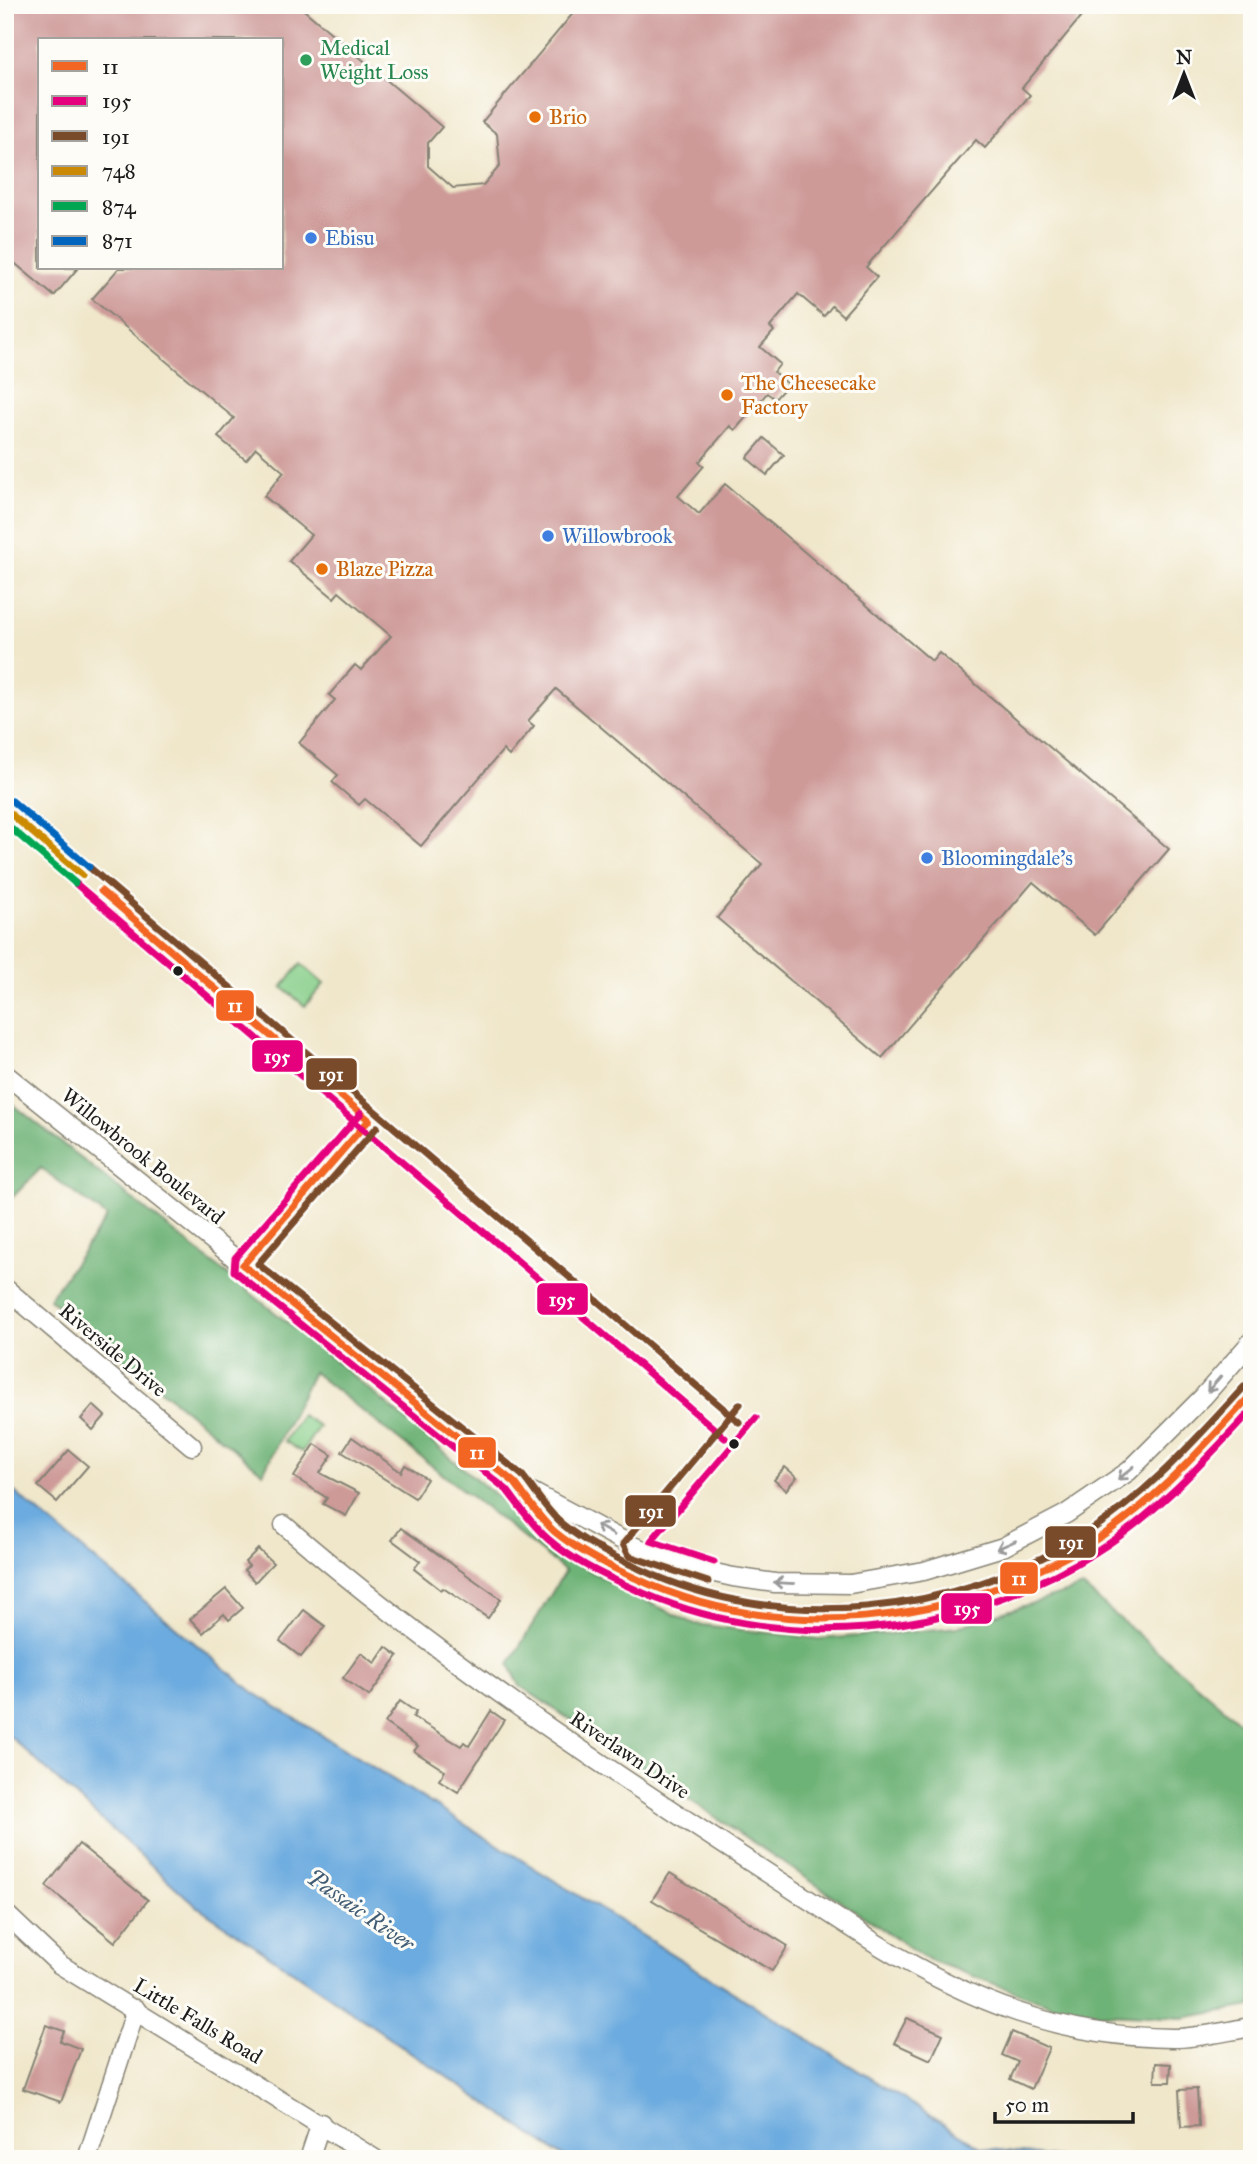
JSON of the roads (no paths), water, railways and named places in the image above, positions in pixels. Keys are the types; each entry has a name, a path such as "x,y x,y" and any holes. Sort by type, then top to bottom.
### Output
{"street":[{"name":"Willowbrook Boulevard","path":"5,1074 515,1483 633,1546 692,1568 775,1583 850,1584 963,1560 1003,1547 1101,1492 1138,1462 1203,1397 1252,1341"},
{"name":"Riverside Drive","path":"5,1288 191,1446"},
{"name":"Willowbrook Boulevard","path":"515,1483 548,1525 577,1547 668,1596 710,1608 792,1620 840,1621 892,1616 962,1599 1028,1575 1090,1543 1167,1484 1252,1394"},
{"name":"Riverlawn Drive","path":"284,1525 385,1610 498,1694 877,1944 971,1995 1056,2025 1086,2031 1175,2038 1252,2027"},
{"name":"Little Falls Road","path":"5,1913 59,1964 321,2123 375,2159"},
{"path":"86,2159 136,2009"},
{"path":"309,2159 321,2123"}],"water":[{"name":"Passaic River","path":"5,1484 253,1692 982,2148 1067,2159 567,2159 194,1904 5,1732"}],"place":[{"name":"Medical Weight Loss","path":"306,60"},
{"name":"Brio","path":"535,117"},
{"name":"Ebisu","path":"311,238"},
{"name":"The Cheesecake Factory","path":"727,395"},
{"name":"Willowbrook","path":"548,536"},
{"name":"Blaze Pizza","path":"322,569"},
{"name":"Bloomingdale's","path":"927,858"}]}
